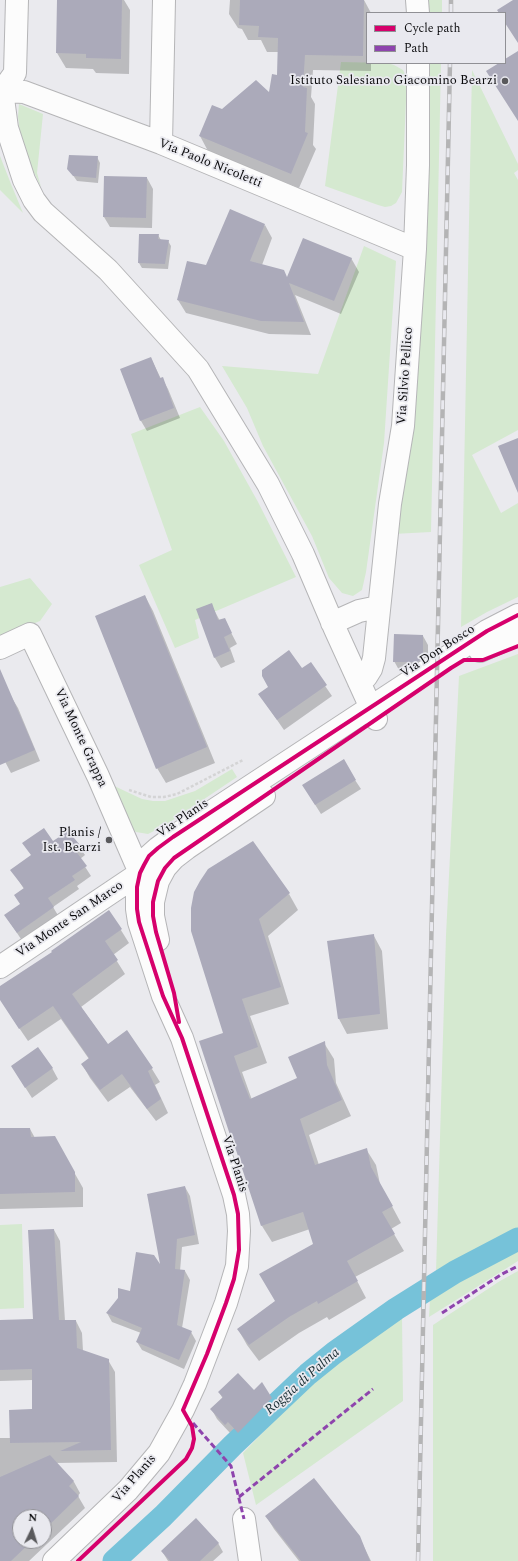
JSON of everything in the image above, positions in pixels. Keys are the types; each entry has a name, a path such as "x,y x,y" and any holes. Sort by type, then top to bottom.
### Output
{"street":[{"path":"17,0 15,73 1,89 7,128 24,180 34,200 43,212 108,270 198,369 268,484 303,554 332,623 373,713"},
{"path":"161,143 164,0"},
{"path":"417,0 418,12"},
{"name":"Via Silvio Pellico","path":"359,682 366,677 371,669 374,658 378,607 390,504 404,426 415,249 418,165 418,64"},
{"name":"Via Paolo Nicoletti","path":"1,89 24,92 161,143 415,249"},
{"path":"332,623 347,615 378,607"},
{"name":"Via Don Bosco","path":"373,713 488,631 518,615"},
{"name":"Via Monte Grappa","path":"0,648 30,634 98,776 149,877"},
{"name":"Via Don Bosco","path":"373,713 496,642 518,634"},
{"name":"Via Planis","path":"54,1561 128,1490 159,1453 183,1410 207,1354 234,1280 239,1250 238,1214 232,1188 182,1038 174,993 156,932 149,877 149,856 158,848 373,713"},
{"name":"Via Monte San Marco","path":"0,967 149,877"},
{"path":"244,1520 250,1561"}],"path":[{"path":"98,776 137,794 151,797 164,797 177,794 244,760"}],"green space":[{"path":"424,0 442,0 442,12 424,12"},
{"path":"341,62 390,64 403,70 407,78 402,192 396,203 385,207 325,186"},
{"path":"424,64 441,64 431,532 393,534"},
{"path":"472,70 518,164 518,170 514,173 518,180 518,430 472,455 501,513 518,503 518,597 461,627"},
{"path":"19,104 43,114 37,173 41,187 25,154 20,134 18,116"},
{"path":"0,156 11,184 23,213 0,190"},
{"path":"364,246 396,261 384,443 366,572 362,590 353,596 342,593 329,578 312,536 263,446 247,408 222,366 318,374"},
{"path":"200,407 224,441 258,502 296,577 195,620 199,638 175,648 139,565 172,550 131,434"},
{"path":"30,578 52,604 40,621 0,637 0,587"},
{"path":"518,654 518,1235 431,1282 432,1276 436,1272 446,935 459,676"},
{"path":"232,769 237,777 164,826 148,834 136,832 130,827 110,784 142,799 165,801 195,791"},
{"path":"22,1224 24,1308 0,1309 0,1225"},
{"path":"518,1247 518,1261 429,1317 430,1300 459,1280"},
{"path":"518,1271 518,1561 433,1561 433,1325 500,1281"},
{"path":"402,1316 403,1401 256,1505 243,1453 313,1381 387,1325"}],"building":[{"path":"57,0 122,0 121,59 86,58 86,54 56,53"},
{"path":"240,0 364,0 363,56 305,55 303,87 307,88 305,132 308,133 291,174 199,136 212,105 222,109 256,80 269,92 272,74 277,75 278,38 258,37 259,26 239,25"},
{"name":"Istituto Salesiano Giacomino Bearzi","path":"513,0 518,0 518,43 506,25 506,12 498,12 497,10"},
{"name":"Istituto Salesiano Giacomino Bearzi","path":"518,51 518,121 486,71 497,64 506,64 506,58"},
{"path":"69,155 98,156 96,178 73,176 67,169"},
{"path":"104,176 147,177 146,218 103,217"},
{"path":"230,209 265,224 250,261 284,270 287,277 303,238 352,258 334,301 289,283 304,322 261,321 177,300 187,261 206,265"},
{"path":"139,234 159,234 158,239 169,240 165,264 138,263"},
{"path":"151,357 160,378 163,377 174,408 140,421 120,369"},
{"path":"518,438 518,493 498,446"},
{"path":"145,595 207,747 156,769 95,616"},
{"path":"212,603 218,620 225,618 232,633 224,637 230,651 214,658 196,609"},
{"path":"394,634 423,635 423,658 417,662 393,662"},
{"path":"289,650 302,668 311,662 327,685 277,720 258,694 268,687 262,676 262,670"},
{"path":"0,669 35,750 0,765"},
{"path":"344,759 356,780 315,805 302,785"},
{"path":"44,828 53,841 68,831 80,845 75,850 87,866 72,876 75,880 48,898 54,907 17,933 4,915 20,904 14,895 24,888 10,870 31,855 22,843"},
{"path":"253,841 290,893 259,919 281,987 242,999 258,1047 234,1056 242,1079 250,1099 297,1078 288,1057 325,1041 327,1065 342,1100 300,1119 315,1165 367,1148 371,1167 393,1206 382,1212 395,1234 347,1261 358,1281 318,1304 317,1301 289,1317 249,1345 237,1329 275,1301 259,1274 313,1244 303,1212 261,1226 199,1041 223,1033 191,931 191,908 194,892 208,869"},
{"path":"109,910 122,929 105,941 118,960 72,994 108,1044 127,1030 153,1068 148,1071 161,1099 147,1109 122,1074 100,1090 81,1064 89,1058 53,1006 19,1029 0,1000 0,986 52,952 51,951"},
{"path":"374,934 380,1014 338,1019 327,941"},
{"path":"38,1047 53,1068 25,1088 11,1066"},
{"path":"0,1128 30,1128 31,1137 55,1136 75,1172 75,1192 0,1194"},
{"path":"185,1186 195,1235 177,1239 175,1269 185,1270 177,1325 192,1331 179,1360 136,1342 142,1328 106,1313 118,1298 118,1288 130,1291 136,1252 154,1255 160,1264 147,1194"},
{"path":"54,1229 59,1320 76,1320 77,1348 109,1359 111,1450 60,1451 81,1442 10,1443 9,1410 32,1409 32,1369 0,1370 0,1320 33,1319 28,1230"},
{"path":"238,1373 254,1390 262,1382 272,1398 238,1433 228,1422 225,1425 210,1409 223,1397 218,1392"},
{"path":"50,1455 74,1481 69,1486 79,1496 52,1522 52,1509 12,1509 12,1549 24,1549 11,1561 0,1561 0,1477"},
{"path":"314,1478 360,1536 370,1561 301,1561 265,1516"},
{"path":"196,1518 219,1543 200,1561 170,1561 161,1551"}],"waterway":[{"name":"Roggia di Palma","path":"114,1561 163,1516 233,1445 308,1374 334,1353 396,1309 455,1272 518,1239"}],"railway":[{"path":"451,0 451,12"},
{"path":"418,1561 450,64"}],"marked path":[{"path":"442,1313 502,1274 518,1266"},
{"path":"239,1497 373,1389"},
{"path":"193,1423 231,1466 244,1519"}],"cycle path":[{"path":"78,1561 186,1459 192,1448 194,1439 192,1426 183,1410 207,1354 226,1303 234,1279 239,1250 238,1214 234,1195 182,1038 163,996 139,922 137,909 137,887 140,873 149,856 173,837 487,631 518,615"},
{"path":"179,1022 174,993 156,932 153,916 153,902 158,881 165,868 174,858 451,668 464,660 483,660 518,646"}],"place":[{"name":"Istituto Salesiano Giacomino Bearzi","path":"505,81"},
{"name":"Planis / Ist. Bearzi","path":"109,840"}]}
